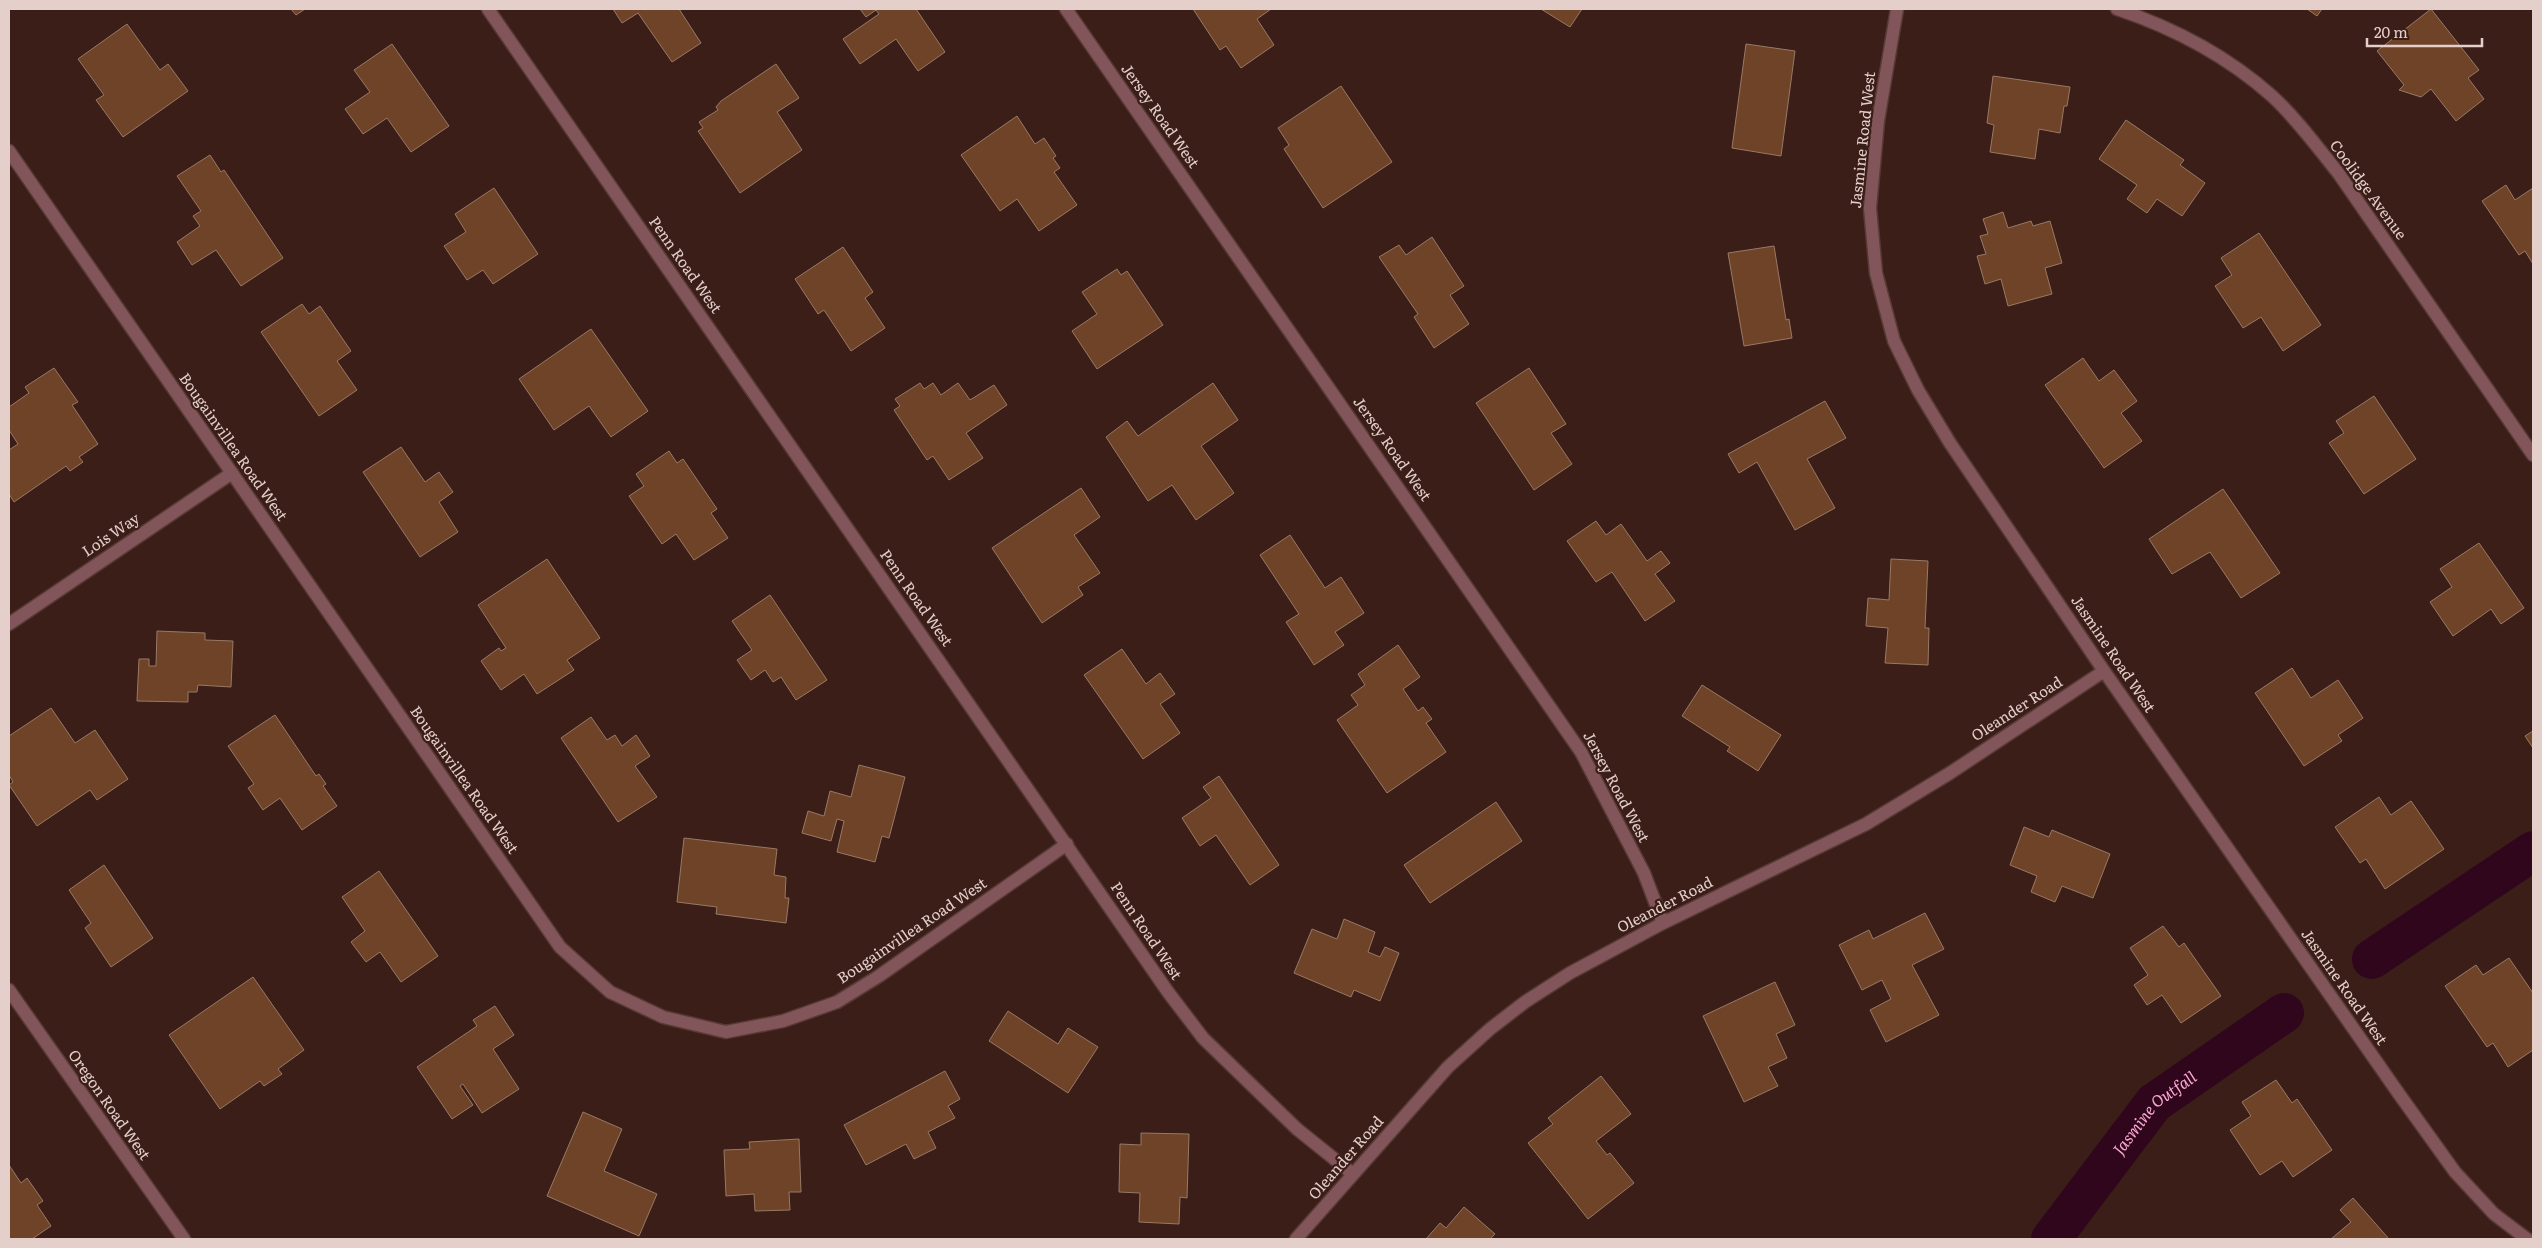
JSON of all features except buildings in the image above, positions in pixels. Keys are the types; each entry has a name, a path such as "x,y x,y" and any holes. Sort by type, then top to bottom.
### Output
{"street":[{"name":"Penn Road West","path":"488,9 1168,992 1203,1038 1297,1129 1353,1174"},
{"name":"Jersey Road West","path":"1066,9 1581,752 1644,873 1663,923"},
{"name":"Jasmine Road West","path":"1898,9 1878,121 1870,208 1876,273 1894,341 1918,390 1950,443 2104,671 2455,1172 2494,1214 2527,1239"},
{"name":"Coolidge Avenue","path":"2117,9 2146,18 2191,39 2233,65 2272,97 2309,136 2339,174 2533,455"},
{"name":"Bougainvillea Road West","path":"9,151 560,947 610,992 663,1017 726,1032 783,1021 836,1002 879,976 1067,844"},
{"name":"Lois Way","path":"9,624 232,473"},
{"name":"Oleander Road","path":"1296,1239 1448,1067 1490,1029 1525,1002 1570,974 1663,923 1866,824 1950,773 2104,671"},
{"name":"Oregon Road West","path":"9,990 184,1239"}],"waterway":[{"name":"Jasmine Outfall","path":"2372,959 2533,851"},
{"name":"Jasmine Outfall","path":"2051,1239 2154,1103 2284,1013"}]}
